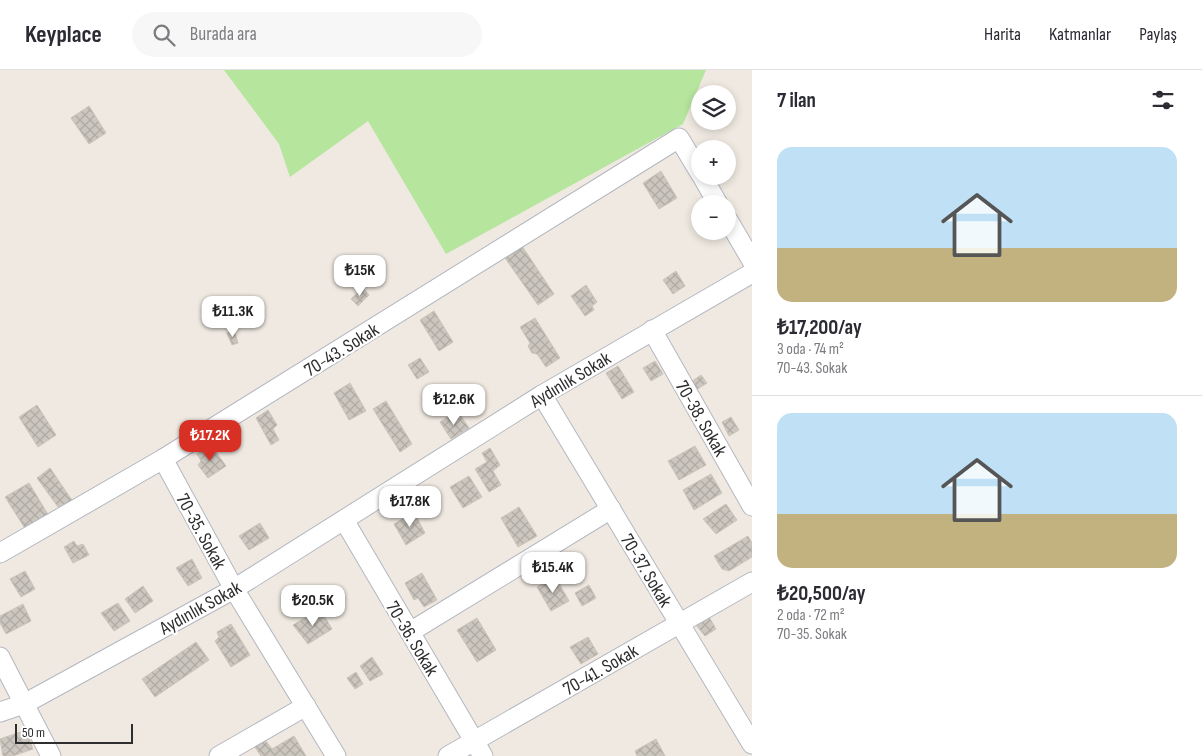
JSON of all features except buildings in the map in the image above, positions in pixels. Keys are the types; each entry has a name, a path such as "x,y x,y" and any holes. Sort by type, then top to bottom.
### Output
{"street":[{"name":"70-43. Sokak","path":"0,554 163,459 679,138 691,158"},
{"path":"736,234 752,261"},
{"name":"Aydınlık Sokak","path":"0,712 24,704 234,589 542,395 752,273"},
{"name":"70-38. Sokak","path":"652,330 752,506"},
{"name":"70-37. Sokak","path":"542,395 752,744"},
{"name":"70-35. Sokak","path":"163,459 234,589 336,756"},
{"path":"410,632 611,509"},
{"name":"70-36. Sokak","path":"344,520 478,748"},
{"name":"70-41. Sokak","path":"448,756 478,748 679,623 752,582"},
{"path":"0,658 51,756"},
{"path":"219,756 306,706"},
{"path":"746,756 752,753"}],"green space":[{"path":"224,70 706,70 700,85 691,85 691,105 683,124 446,254 368,121 290,177 279,144"}]}
